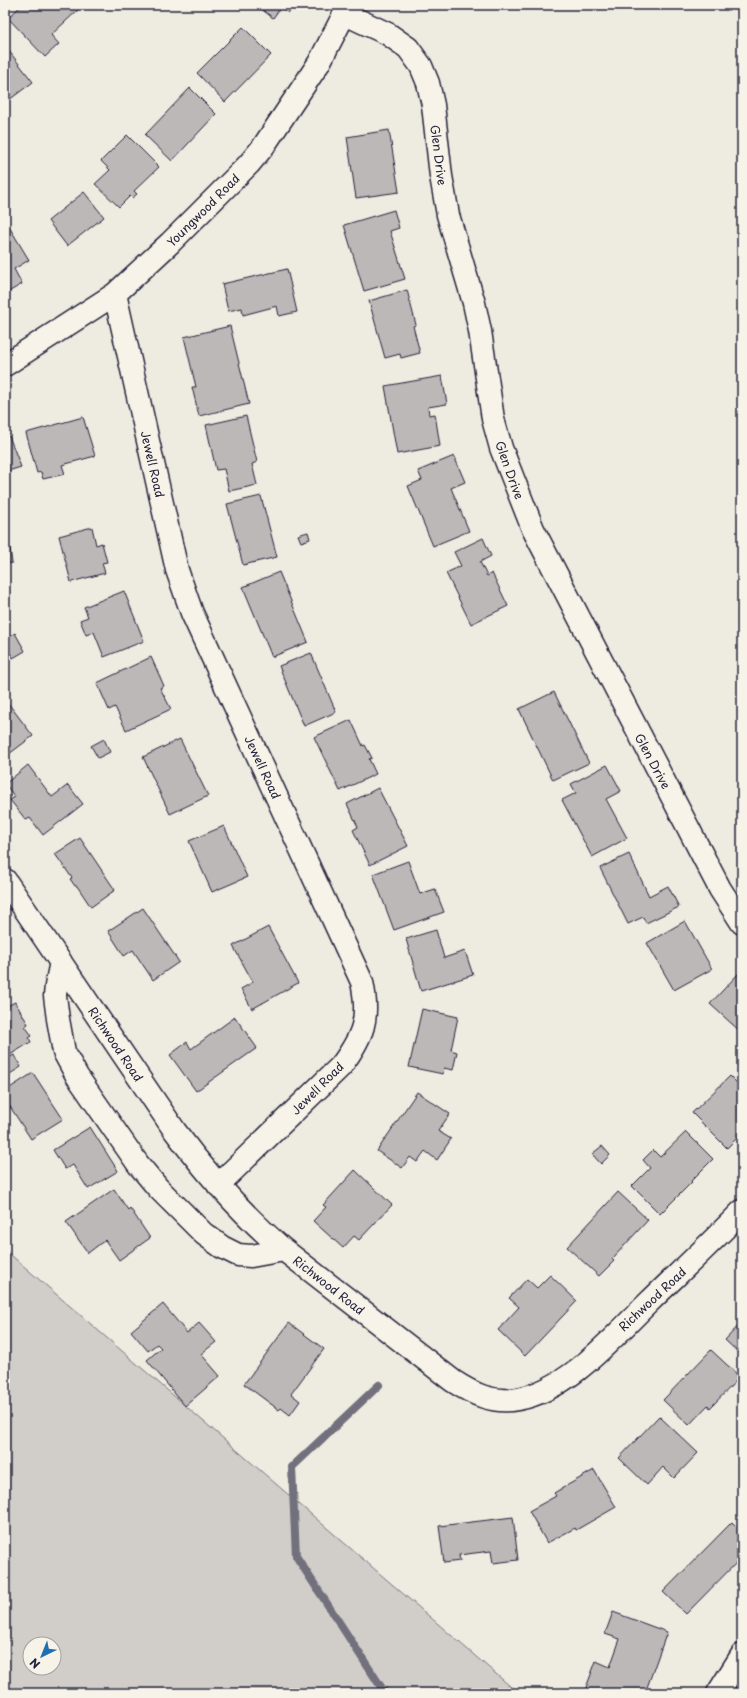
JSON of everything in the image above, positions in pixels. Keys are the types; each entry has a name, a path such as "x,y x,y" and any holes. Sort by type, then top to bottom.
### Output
{"street":[{"name":"Youngwood Road","path":"5,365 115,294 175,238 249,164 263,147 320,63 347,9"},
{"name":"Glen Drive","path":"347,9 408,48 421,66 428,83 433,105 441,176 448,215 474,303 480,331 493,419 501,448 533,530 720,889 742,923"},
{"name":"Jewell Road","path":"115,294 177,570 192,613 362,982 366,999 362,1033 354,1048 341,1066 218,1185"},
{"name":"Richwood Road","path":"5,880 175,1131 218,1185 266,1235 284,1250 464,1389 493,1400 518,1400 550,1388 570,1376 703,1251 742,1211"},
{"path":"61,962 55,996 64,1052 78,1076 138,1164 163,1193 204,1234 222,1247 238,1255 284,1250"},
{"path":"718,1693 742,1655"}],"shaded area":[{"path":"5,1250 518,1693 5,1693"}],"building":[{"path":"22,5 75,5 79,9 51,35 59,44 45,57 8,18"},
{"path":"256,5 295,5 288,13 281,7 273,18"},
{"path":"243,27 271,55 225,102 197,73"},
{"path":"5,46 33,82 5,103"},
{"path":"190,88 216,114 172,161 145,135"},
{"path":"389,130 399,192 356,198 347,137"},
{"path":"127,135 159,167 134,191 137,194 132,198 130,196 119,207 95,184 110,170 101,161"},
{"path":"84,192 104,217 67,246 48,221"},
{"path":"394,210 399,228 390,231 405,279 364,291 344,225"},
{"path":"5,220 29,260 14,269 22,284 5,294"},
{"path":"287,269 297,312 279,316 277,306 243,315 242,308 228,311 222,284"},
{"path":"407,290 416,325 413,326 420,353 401,358 400,354 385,358 369,301"},
{"path":"230,326 249,404 199,416 192,387 196,387 184,337"},
{"path":"442,376 447,404 428,407 429,415 435,414 440,446 397,454 385,386"},
{"path":"246,416 257,462 252,464 257,485 229,491 224,469 216,470 206,425"},
{"path":"83,417 95,456 62,465 65,474 43,479 41,472 37,473 26,433"},
{"path":"5,431 8,437 9,436 21,467 5,472"},
{"path":"454,456 465,482 451,488 469,531 433,546 408,486 422,480 418,471"},
{"path":"261,496 277,557 243,565 227,504"},
{"path":"92,527 96,545 102,543 107,562 102,563 105,573 71,582 59,536"},
{"path":"308,532 310,539 301,542 298,535"},
{"path":"483,538 491,556 480,562 487,576 492,573 508,606 471,624 446,573 461,566 454,552"},
{"path":"5,548 10,548 12,563 5,564"},
{"path":"279,572 308,642 272,657 243,587"},
{"path":"124,591 144,641 104,657 94,632 86,635 80,620 88,617 84,607"},
{"path":"15,633 25,651 13,658 5,644 5,639"},
{"path":"311,653 336,712 304,726 279,666"},
{"path":"151,657 164,686 160,688 171,709 126,730 115,707 109,710 97,683"},
{"path":"554,692 589,763 553,780 519,709"},
{"path":"5,699 33,736 5,757"},
{"path":"351,720 363,746 365,745 372,758 369,759 376,774 340,791 314,737"},
{"path":"104,739 110,752 98,758 91,746"},
{"path":"180,739 208,796 170,814 143,757"},
{"path":"28,765 52,797 68,785 83,804 43,835 30,818 26,820 10,800 15,797 5,784"},
{"path":"607,765 621,791 606,799 627,838 592,857 562,800 576,793 571,784"},
{"path":"378,788 408,846 370,865 353,830 358,827 347,804"},
{"path":"224,826 247,877 212,892 189,841"},
{"path":"80,838 115,890 91,907 77,886 75,886 70,879 72,878 55,854"},
{"path":"629,854 649,896 668,886 679,907 646,923 643,917 628,924 600,868"},
{"path":"408,861 420,894 435,889 444,912 394,930 373,874"},
{"path":"143,908 179,962 153,980 133,950 124,956 108,931"},
{"path":"685,921 712,969 674,990 647,943"},
{"path":"268,927 298,983 252,1009 241,989 253,982 233,946"},
{"path":"436,930 444,958 465,951 473,975 421,991 406,939"},
{"path":"738,974 742,978 742,1033 710,1004"},
{"path":"15,1002 28,1024 25,1026 32,1036 29,1038 31,1042 5,1058 5,1007"},
{"path":"422,1009 458,1017 451,1050 457,1052 453,1070 444,1068 443,1074 409,1067"},
{"path":"235,1017 257,1048 196,1091 170,1055 187,1042 191,1049"},
{"path":"14,1055 21,1067 5,1077 5,1060"},
{"path":"33,1073 63,1119 31,1139 5,1099 5,1091"},
{"path":"730,1076 742,1088 742,1133 727,1148 692,1113"},
{"path":"417,1092 450,1114 438,1131 451,1139 437,1160 425,1151 417,1162 410,1157 402,1168 377,1151"},
{"path":"90,1127 118,1171 88,1189 73,1165 65,1169 53,1150"},
{"path":"686,1132 713,1159 660,1214 632,1186 650,1168 643,1160 653,1150 660,1157"},
{"path":"602,1146 610,1155 601,1164 592,1154"},
{"path":"355,1170 392,1205 359,1240 354,1236 343,1248 313,1221 326,1207 323,1205"},
{"path":"114,1189 128,1210 130,1208 150,1238 119,1260 105,1240 88,1253 66,1222"},
{"path":"618,1192 648,1220 612,1259 614,1261 599,1276 567,1247"},
{"path":"550,1275 577,1301 525,1356 498,1330 519,1307 509,1298 527,1279 537,1288"},
{"path":"163,1304 187,1333 199,1323 216,1342 201,1354 220,1376 185,1406 147,1360 161,1348 157,1344 148,1351 131,1331"},
{"path":"742,1322 742,1356 725,1340"},
{"path":"289,1323 324,1349 291,1394 300,1401 290,1415 281,1408 279,1410 244,1384"},
{"path":"711,1350 740,1377 710,1408 708,1405 689,1425 663,1400"},
{"path":"659,1416 698,1453 674,1478 663,1467 647,1485 619,1458"},
{"path":"594,1470 616,1507 576,1530 575,1528 547,1543 529,1511 556,1496 554,1493"},
{"path":"513,1517 518,1560 493,1563 491,1551 459,1555 460,1561 444,1563 439,1526"},
{"path":"732,1522 742,1532 742,1557 686,1614 663,1592"},
{"path":"613,1612 667,1632 645,1693 584,1693 596,1661 610,1667 620,1639 605,1634"}],"waterway":[{"path":"379,1385 292,1467 296,1556 385,1693"}]}
